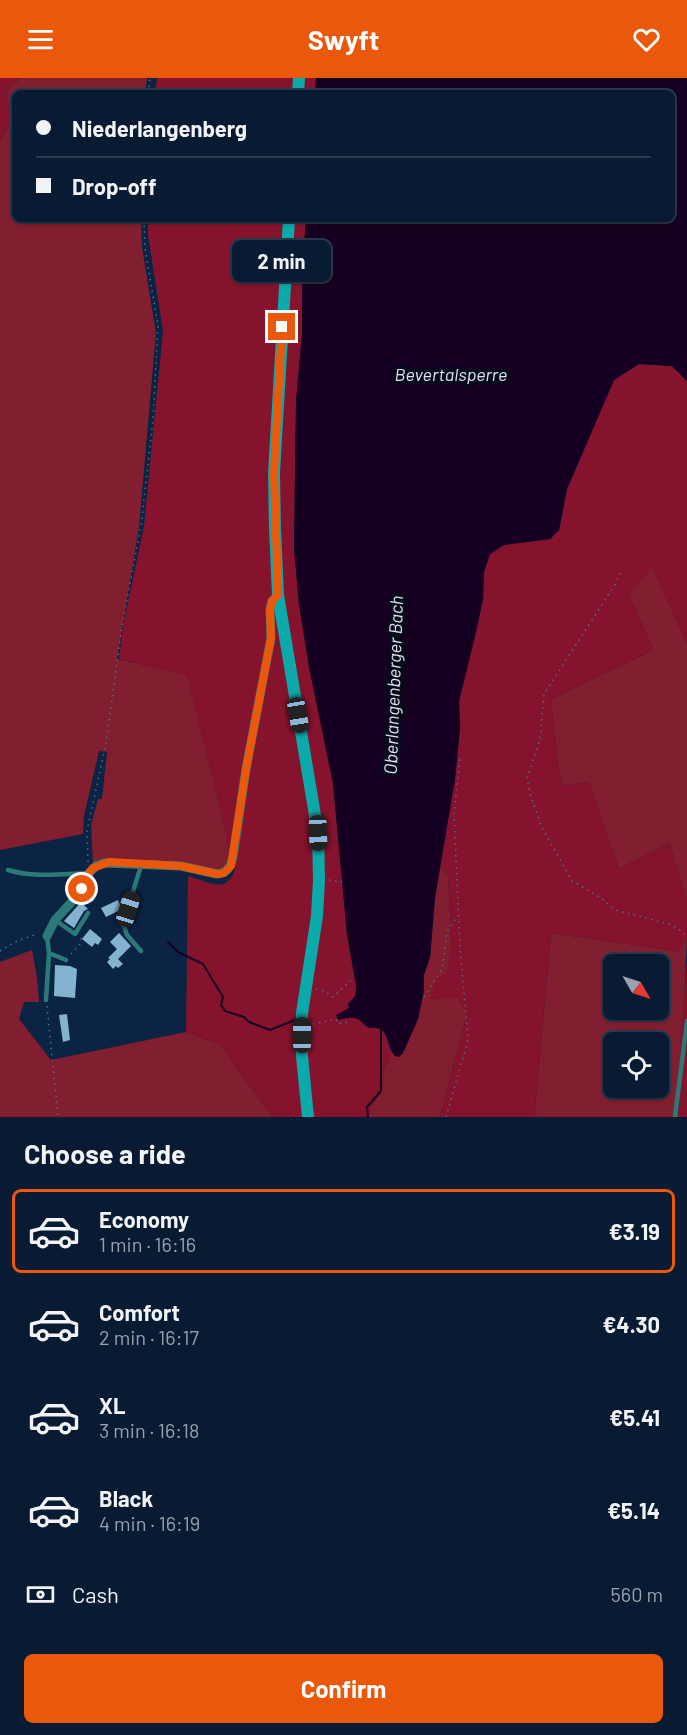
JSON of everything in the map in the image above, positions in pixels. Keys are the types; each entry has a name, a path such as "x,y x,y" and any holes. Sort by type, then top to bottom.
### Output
{"street":[{"path":"290,222 274,473 278,595 316,814 319,880 317,916 302,1013 302,1056 308,1117"},
{"path":"47,936 55,920 82,889 89,873 96,866 109,862 142,863 181,866 217,874 224,873 231,866 246,769 271,638 270,609 272,601 278,595"}],"lane":[{"path":"141,951 126,935 123,923 142,863"},
{"path":"8,870 22,874 49,876 89,873"},
{"path":"82,889 91,895"},
{"path":"55,920 75,934 88,913"},
{"path":"46,1000 50,953 47,936"},
{"path":"50,953 66,960"},
{"path":"675,1117 687,1021"}],"path":[{"path":"89,873 87,831 106,743 122,626 141,526 153,420 158,327 145,248 144,222"},
{"path":"620,573 616,583 544,694 540,740 527,778 541,826 572,881 601,898 615,910 669,924 679,929 687,938"},
{"path":"446,1117 468,1040 461,965 454,814 460,759"},
{"path":"319,880 342,882"},
{"path":"424,997 442,969 447,932 460,913"},
{"path":"66,960 80,944 83,932"},
{"path":"0,951 35,934 47,936"},
{"path":"311,988 324,991 333,997 351,980"},
{"path":"46,1000 58,1117"},
{"path":"308,1026 336,1019 339,1024 351,1021"}],"shaded area":[{"path":"0,78 21,78 6,91 11,120 0,142"},
{"path":"21,78 147,78 145,90 12,90 12,222 141,222 142,247 156,333 139,527 117,659 187,674 231,857 223,871 184,863 93,864 91,825 98,799 102,799 107,752 99,751 84,816 83,834 0,850 0,142 11,120 6,91"},
{"path":"157,78 316,78 315,90 155,90"},
{"path":"148,222 306,222 302,275 302,334 296,402 294,548 299,604 309,667 333,783 347,934 356,985 353,1017 360,1019 365,1026 377,1027 384,1031 391,1051 383,1074 380,1094 372,1105 368,1117 272,1117 220,1044 186,1032 188,876 223,884 233,875 236,866 231,857 187,675 119,659 123,626 144,526 163,331"},
{"path":"639,364 672,366 687,381 687,643 652,568 629,594 653,650 551,699 558,766 563,786 589,782 619,869 669,843 687,899 687,938 678,951 551,933 534,1117 440,1117 467,1015 458,998 429,999 437,977 447,973 452,951 448,875 440,867 455,779 460,728 459,701 483,599 484,572 490,554 504,545 550,539 559,530 567,489 614,380"},
{"path":"652,567 687,643 687,899 669,843 619,869 589,782 563,786 558,766 551,699 653,650 629,594"},
{"path":"440,867 448,875 452,951 447,973 429,999 458,997 467,1015 440,1117 368,1117 372,1105 380,1094 383,1074 391,1051 395,1056 405,1049 418,1019 420,1000 424,991 424,975 430,957"},
{"path":"551,933 677,951 687,938 678,1117 534,1117"},
{"path":"32,950 39,1002 24,1002 19,1019 51,1060 186,1032 220,1044 272,1117 0,1117 0,962"},
{"path":"687,961 687,1117 678,1117 681,1035"}],"water":[{"name":"Bevertalsperre","path":"316,78 687,78 687,381 672,366 639,364 614,380 567,489 559,530 550,539 504,545 490,554 484,572 483,599 459,701 460,728 455,779 435,898 430,957 424,975 424,991 418,1019 399,1057 395,1056 381,1029 369,1028 355,1018 338,1020 336,1015 349,1008 348,1004 356,995 356,985 347,934 333,783 309,667 299,604 294,548 296,402 302,334 302,275 306,222 675,222 675,90 315,90"}],"building":[{"path":"118,900 122,909 106,917 101,908"},
{"path":"81,902 88,909 84,911 74,928 64,921"},
{"path":"90,929 102,939 98,945 95,943 92,947 82,939"},
{"path":"119,933 131,946 118,959 123,964 113,969 107,962 117,949 110,942"},
{"path":"55,965 77,969 75,998 54,996"},
{"path":"67,1014 70,1040 63,1042 59,1015"}],"waterway":[{"path":"168,942 178,952 203,964 223,997 221,1005 225,1011 244,1017 249,1022 270,1030 295,1020"},
{"name":"Oberlangenberger Bach","path":"368,1117 367,1107 381,1091 381,1027"}],"route":[{"path":"82,889 93,868 109,862 181,866 217,874 224,873 231,866 259,694 271,638 270,609 272,601 278,595 274,473 282,327"}]}
